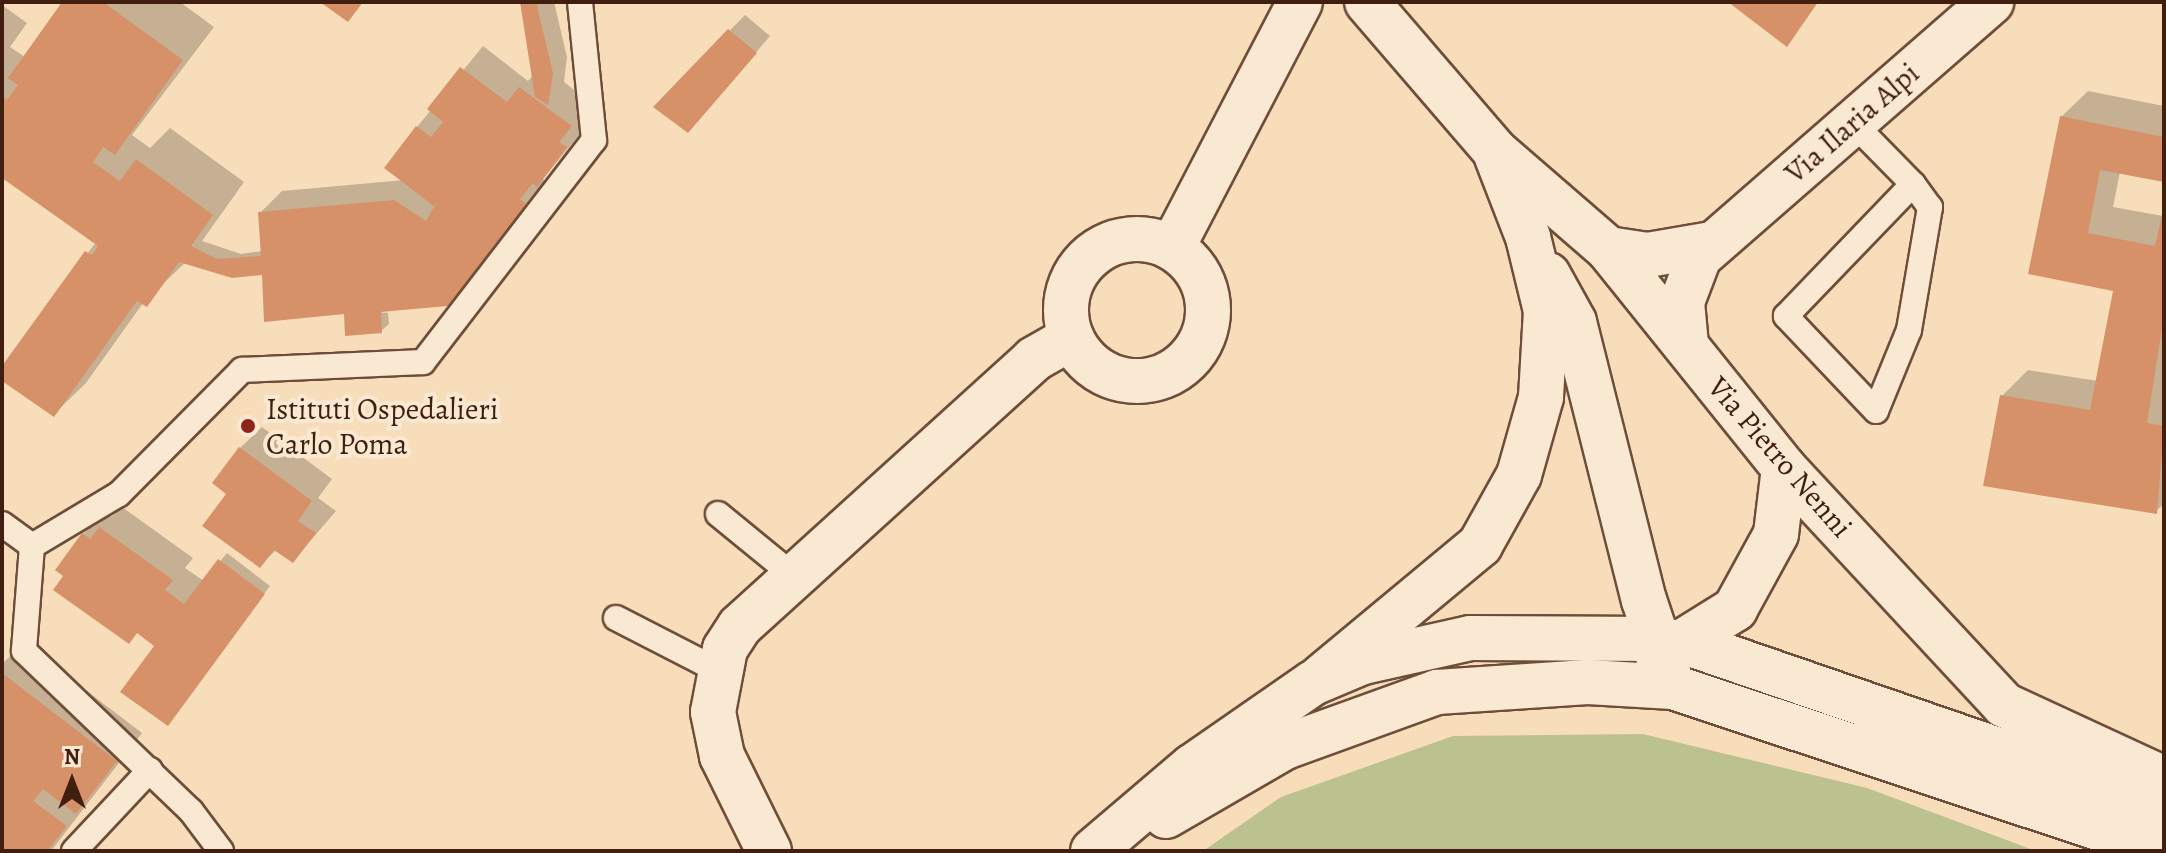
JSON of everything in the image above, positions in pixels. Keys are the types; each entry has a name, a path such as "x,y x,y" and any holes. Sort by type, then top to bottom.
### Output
{"street":[{"path":"1172,248 1300,2"},
{"path":"1093,851 1193,766 1313,683 1480,545 1519,475 1541,397 1546,311 1528,237 1495,151 1367,2"},
{"name":"Via Ilaria Alpi","path":"1686,345 1681,317 1685,286 1712,244 1991,2"},
{"name":"Via Pietro Nenni","path":"1495,151 1608,249 1784,468 2004,705 2164,779"},
{"path":"1528,237 1574,322 1668,656"},
{"path":"1127,240 1172,248 1202,281 1208,303 1199,346 1184,363 1143,381 1121,379 1100,371 1071,338 1067,296 1086,260 1127,240"},
{"path":"1608,249 1648,255 1712,244"},
{"path":"769,851 722,756 713,712 719,671 740,626 1034,359 1071,338"},
{"path":"1100,851 1285,747 1437,692 1588,682 1668,656 1735,609 1776,534 1784,468"},
{"path":"1313,683 1363,662 1470,638 1668,656 2164,807"},
{"path":"1668,656 2164,850"}],"lane":[{"path":"223,846 150,770 13,653 32,546 119,494 242,370 423,362 594,140 580,2"},
{"path":"1852,122 1913,184 1930,207 1909,330 1876,411 1786,316 1913,184"},
{"path":"718,514 795,577"},
{"path":"2,524 32,546"},
{"path":"616,618 719,671"},
{"path":"74,851 150,770"}],"green space":[{"path":"1643,734 1867,788 2036,851 1203,851 1281,797 1453,736"}],"building":[{"path":"62,2 103,2 183,60 115,155 103,147 93,162 120,181 136,159 213,215 191,246 217,259 261,256 258,212 394,200 426,221 439,198 434,206 384,168 416,126 431,137 443,122 427,109 460,67 507,102 519,87 572,126 559,142 567,147 537,187 533,183 520,199 526,204 458,305 381,312 382,333 345,336 344,314 264,322 262,275 232,278 179,262 147,307 137,301 54,417 2,381 2,366 85,251 92,255 98,246 2,178 2,96 7,100 18,85 8,78"},
{"path":"320,2 363,2 348,22"},
{"path":"520,2 536,2 553,73 548,105 535,97"},
{"path":"1728,2 1818,2 1787,47"},
{"path":"728,29 757,53 688,133 653,107"},
{"path":"2060,116 2164,137 2164,182 2100,170 2088,233 2155,246 2164,207 2164,316 2147,423 2164,426 2157,514 1983,486 2000,395 2090,410 2113,291 2028,274"},
{"path":"239,447 312,501 298,521 316,533 293,563 274,550 260,568 202,526 226,494 212,483"},
{"path":"99,527 173,580 165,590 184,604 218,559 265,594 168,726 120,692 154,646 137,633 129,644 53,590 63,576 55,570 82,533 90,539"},
{"path":"2,673 117,761 76,814 43,789 33,801 67,826 47,851 2,851"}],"place":[{"name":"Istituti Ospedalieri Carlo Poma","path":"248,426"}]}
